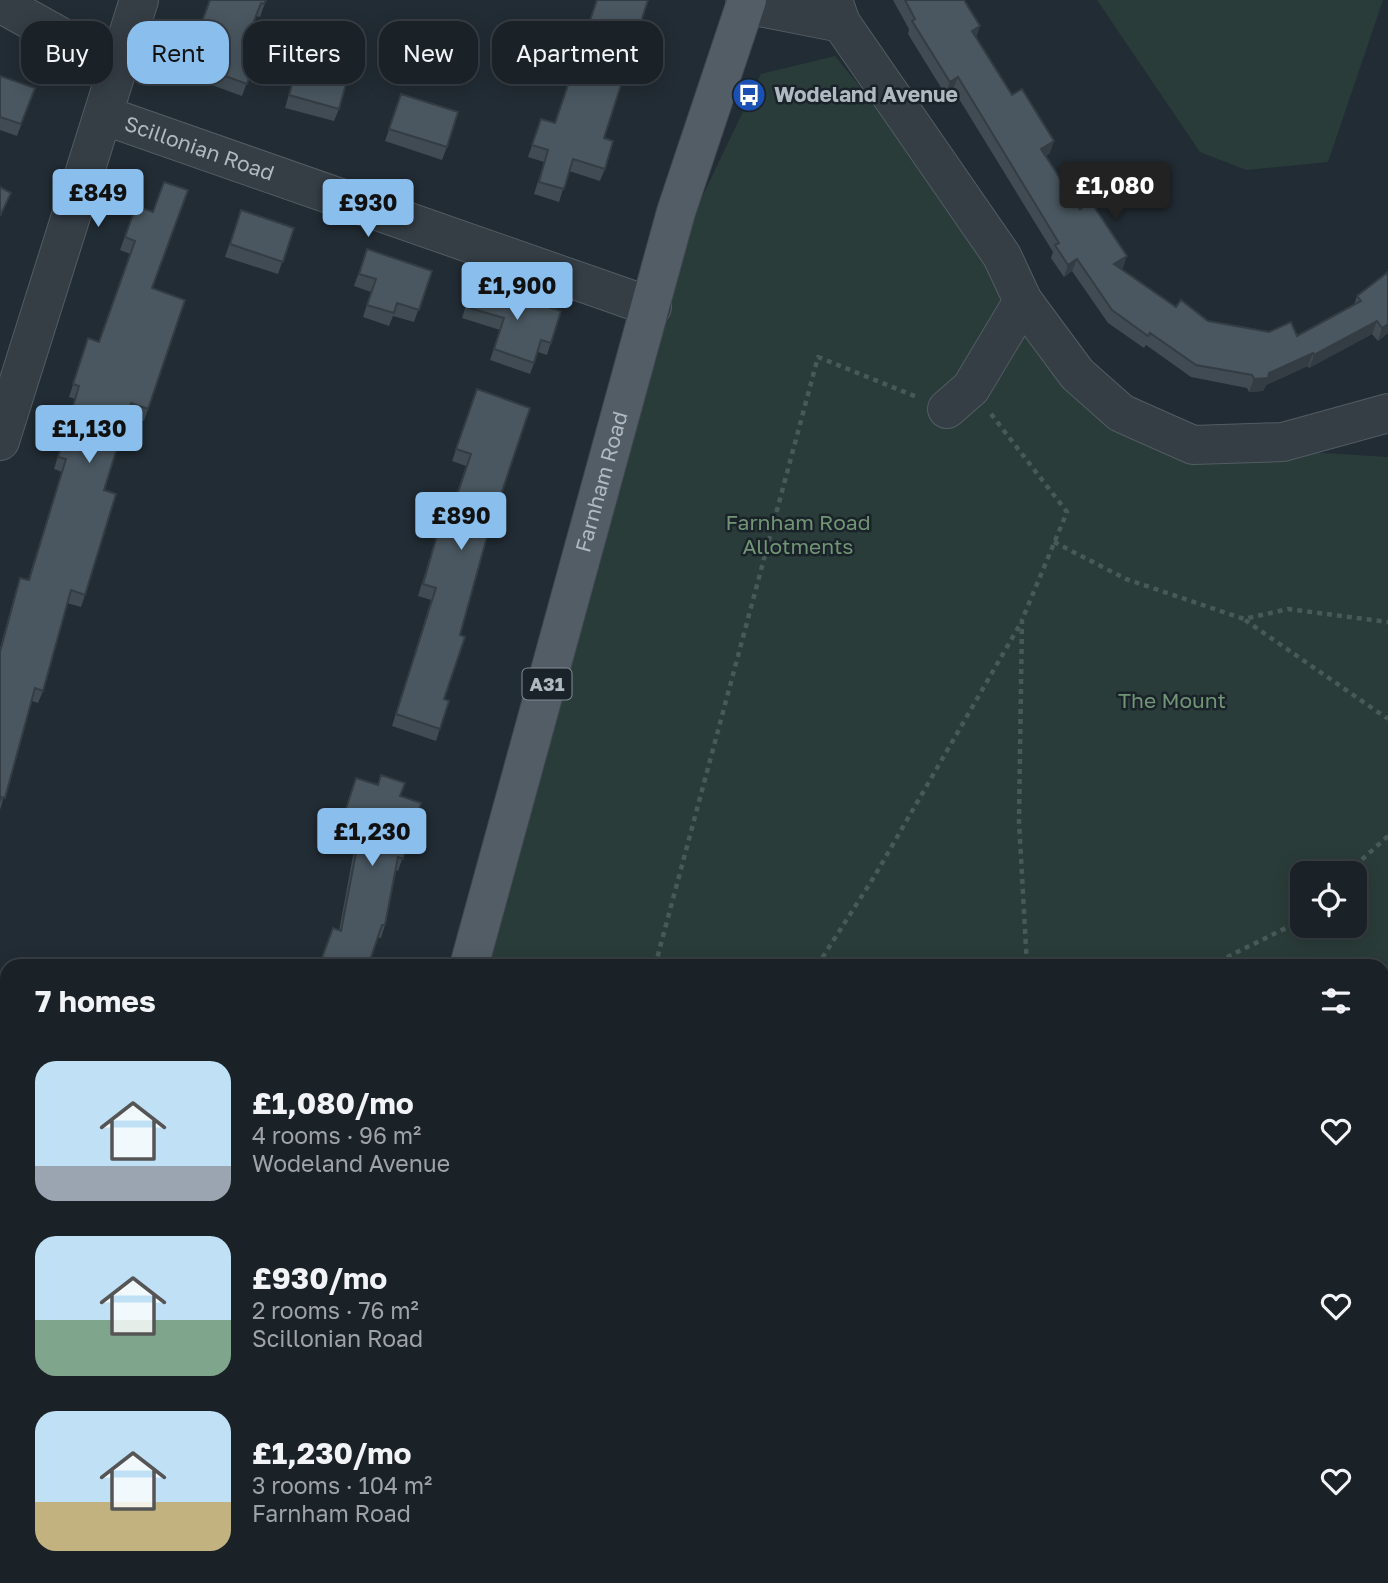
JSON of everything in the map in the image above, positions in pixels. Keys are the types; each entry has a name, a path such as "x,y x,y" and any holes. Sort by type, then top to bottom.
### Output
{"main road":[{"name":"Farnham Road","path":"471,959 676,212 746,2"}],"street":[{"path":"0,440 139,0"},
{"path":"746,2 837,11 1002,256 1023,301 1077,374 1121,413 1192,445 1283,442 1388,413"},
{"path":"0,3 117,68"},
{"name":"Scillonian Road","path":"103,114 652,307"},
{"path":"959,399 1023,301"}],"path":[{"path":"657,959 818,358 959,399 1067,512 1022,621 874,877 821,959"},
{"path":"1054,542 1126,579 1244,619 1383,712 1388,719"},
{"path":"1244,619 1288,609 1388,622"},
{"path":"1022,621 1019,821 1027,959"},
{"path":"1360,861 1388,836"},
{"path":"1223,959 1290,926"}],"green space":[{"path":"1097,0 1383,0 1328,162 1246,170 1200,152"},
{"path":"835,56 1000,258 1077,374 1193,445 1388,457 1388,959 481,959 693,216 761,74"}],"building":[{"path":"210,0 266,0 264,4 261,3 254,21 243,21 243,83 229,77 229,21 202,21"},
{"path":"597,0 648,0 641,21 590,21"},
{"path":"905,0 964,0 980,26 972,31 1012,95 1022,89 1054,141 1041,149 1080,209 1091,202 1127,256 1114,264 1176,307 1181,300 1208,321 1269,332 1291,322 1297,336 1361,301 1357,296 1388,272 1388,324 1382,328 1377,321 1314,355 1313,353 1269,373 1268,378 1254,379 1252,375 1196,365 1150,333 1148,336 1112,310 1077,259 1068,265 1055,245 1059,243 958,77 950,82 912,21 915,19"},
{"path":"0,76 35,88 21,124 0,117"},
{"path":"292,84 346,84 339,109 289,95"},
{"path":"568,84 621,84 604,138 613,141 605,169 573,159 564,189 539,182 548,150 532,145 541,119 555,123"},
{"path":"401,94 458,112 447,147 389,129"},
{"path":"164,182 188,190 152,288 185,300 148,409 131,403 104,490 116,494 85,595 71,590 43,691 35,688 5,798 1,797 0,801 0,652 20,578 29,580 66,459 58,457 79,386 73,384 88,338 99,342 135,241 125,237 136,206 153,212"},
{"path":"0,187 11,193 0,216"},
{"path":"241,210 294,228 283,262 230,244"},
{"path":"367,249 432,271 419,310 397,303 394,313 367,305 376,279 359,274"},
{"path":"473,284 561,311 551,343 541,340 534,363 494,349 504,318 466,307"},
{"path":"477,389 530,408 488,533 460,635 465,637 444,699 449,701 440,729 396,714 436,588 423,584 442,518 449,519 471,454 456,449"},
{"path":"381,775 405,783 400,796 421,803 403,859 398,857 385,925 382,925 370,959 322,959 333,928 341,931 361,827 342,821 356,778 378,785"}],"place":[{"name":"Wodeland Avenue","path":"749,95"}],"park label":[{"name":"Farnham Road Allotments","path":"798,535"},
{"name":"The Mount","path":"1172,701"}]}
